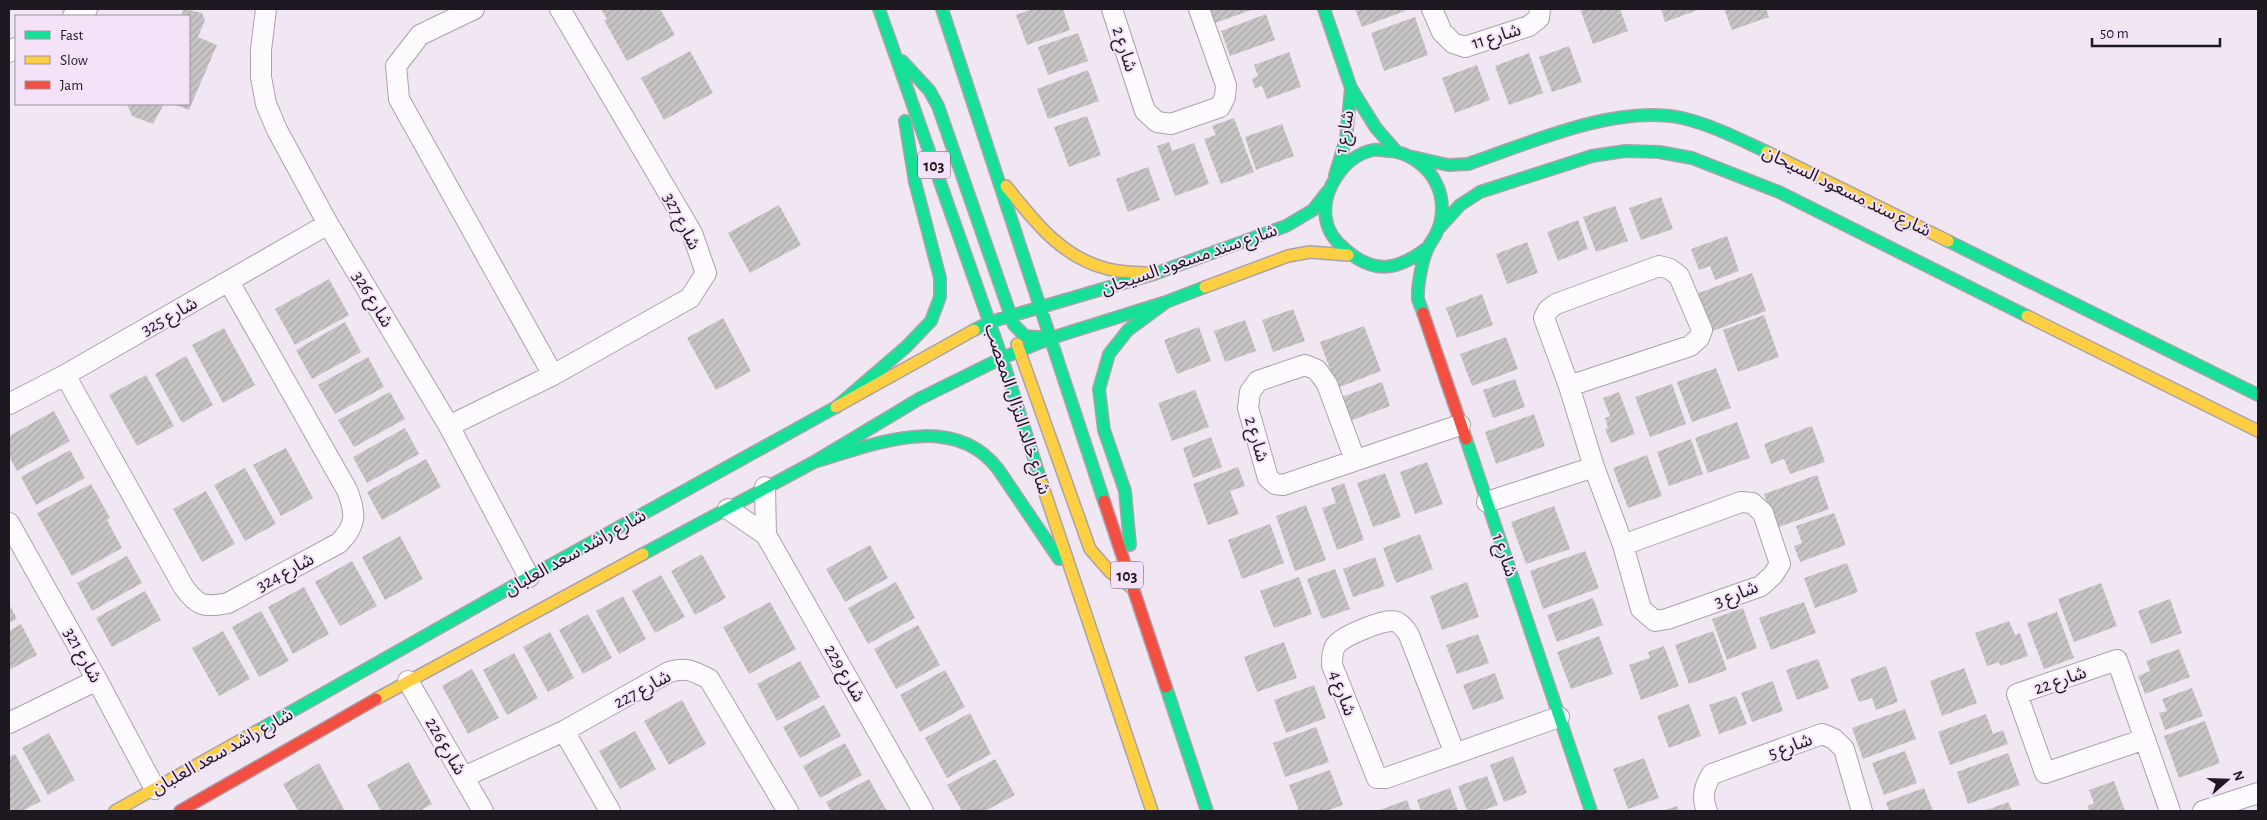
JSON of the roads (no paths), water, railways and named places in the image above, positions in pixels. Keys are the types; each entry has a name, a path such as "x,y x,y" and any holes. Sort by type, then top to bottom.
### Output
{"main road":[{"name":"شارع خالد النزال المعصب","path":"879,9 990,322 1072,577 1152,811"},
{"name":"103","path":"942,9 1131,587 1207,811"},
{"name":"شارع 1","path":"1324,9 1351,88 1376,128 1396,151"},
{"path":"893,51 929,90 938,106 1019,334 1028,339 1051,338"},
{"path":"835,408 906,347 930,321 940,297 940,278 915,182 893,51"},
{"name":"شارع 1","path":"1334,176 1346,139 1351,88"},
{"name":"شارع سند مسعود السيحان","path":"1413,157 1448,165 1468,164 1589,124 1634,115 1681,118 1725,132 1811,172 2258,395"},
{"path":"1378,150 1396,151 1413,157 1428,170 1439,187 1442,207 1440,227 1427,248 1412,260 1394,266 1375,266 1348,256 1336,243 1328,227 1325,210 1327,192 1334,176 1346,163 1361,154 1378,150"},
{"name":"شارع سند مسعود السيحان","path":"1440,227 1460,205 1480,192 1592,156 1625,151 1659,152 1692,158 1779,192 2258,431"},
{"path":"996,173 1036,222 1062,248 1087,263 1106,269 1154,274"},
{"name":"شارع سند مسعود السيحان","path":"1040,306 1154,274 1286,226 1313,210 1327,192"},
{"name":"شارع 1","path":"1427,248 1418,298 1591,811"},
{"name":"شارع سند مسعود السيحان","path":"1051,338 1166,302 1288,256 1310,252 1348,256"},
{"path":"1375,266 1390,278"},
{"path":"1405,288 1418,298"},
{"path":"1131,587 1130,544 1124,491 1104,430 1099,389 1109,354 1128,330 1166,302"},
{"name":"شارع راشد سعد العلبان","path":"116,811 530,577 835,408 942,346 990,322 1040,306"},
{"path":"990,322 1004,327 1015,337 1090,549 1110,572 1131,587"},
{"name":"شارع راشد سعد العلبان","path":"180,811 408,681 814,462 919,399 1002,358 1051,338"},
{"path":"814,462 919,435 944,435 969,443 991,460 1032,523 1072,577"}],"street":[{"path":"76,15 87,9"},
{"name":"شارع 326","path":"266,9 261,50 261,77 266,104 277,130 328,224 449,426 530,577"},
{"path":"474,9 420,35 396,66 399,99 553,375"},
{"name":"شارع 327","path":"449,426 553,375 690,298 706,273 692,233 560,9"},
{"name":"شارع 2","path":"1112,9 1145,111 1158,122 1171,124 1220,107 1226,97 1226,85 1199,9"},
{"name":"شارع 11","path":"1432,9 1442,32 1453,44 1465,47 1529,26 1539,18 1540,9"},
{"name":"شارع 325","path":"9,404 65,375 328,224"},
{"name":"شارع 3","path":"1569,386 1690,346 1699,338 1702,330 1679,276 1670,269 1659,266 1556,304 1548,310 1544,318 1569,386 1594,467 1622,545 1641,609 1655,621 1667,619 1761,586 1773,575 1780,564 1763,513 1752,503 1741,502 1622,545"},
{"name":"شارع 324","path":"65,375 183,586 191,597 201,605 215,606 228,603 339,543 349,533 354,522 353,505 347,490 229,282"},
{"name":"شارع 2","path":"1355,460 1327,384 1317,370 1305,365 1258,381 1250,392 1248,408 1268,478 1275,484 1283,485 1460,425"},
{"path":"1487,502 1594,467"},
{"name":"شارع 229","path":"765,487 766,534"},
{"name":"شارع 229","path":"728,508 766,534 923,811"},
{"name":"شارع 321","path":"9,523 97,680 155,789"},
{"name":"شارع 4","path":"1455,754 1409,635 1401,624 1392,621 1376,625 1360,630 1337,643 1333,653 1332,665 1377,778 1386,778 1455,754 1559,717"},
{"name":"شارع 22","path":"2145,738 2045,773 2017,694 2117,660 2145,738 2170,811"},
{"name":"شارع 227","path":"464,777 564,731 670,672 683,668 694,671 709,679 788,811"},
{"path":"9,723 97,680"},
{"name":"شارع 226","path":"408,681 483,811"},
{"path":"564,731 610,811"},
{"name":"شارع 5","path":"1707,811 1703,801 1705,784 1712,774 1822,734 1834,739 1844,749 1860,811"},
{"path":"2204,811 2258,793"}]}
